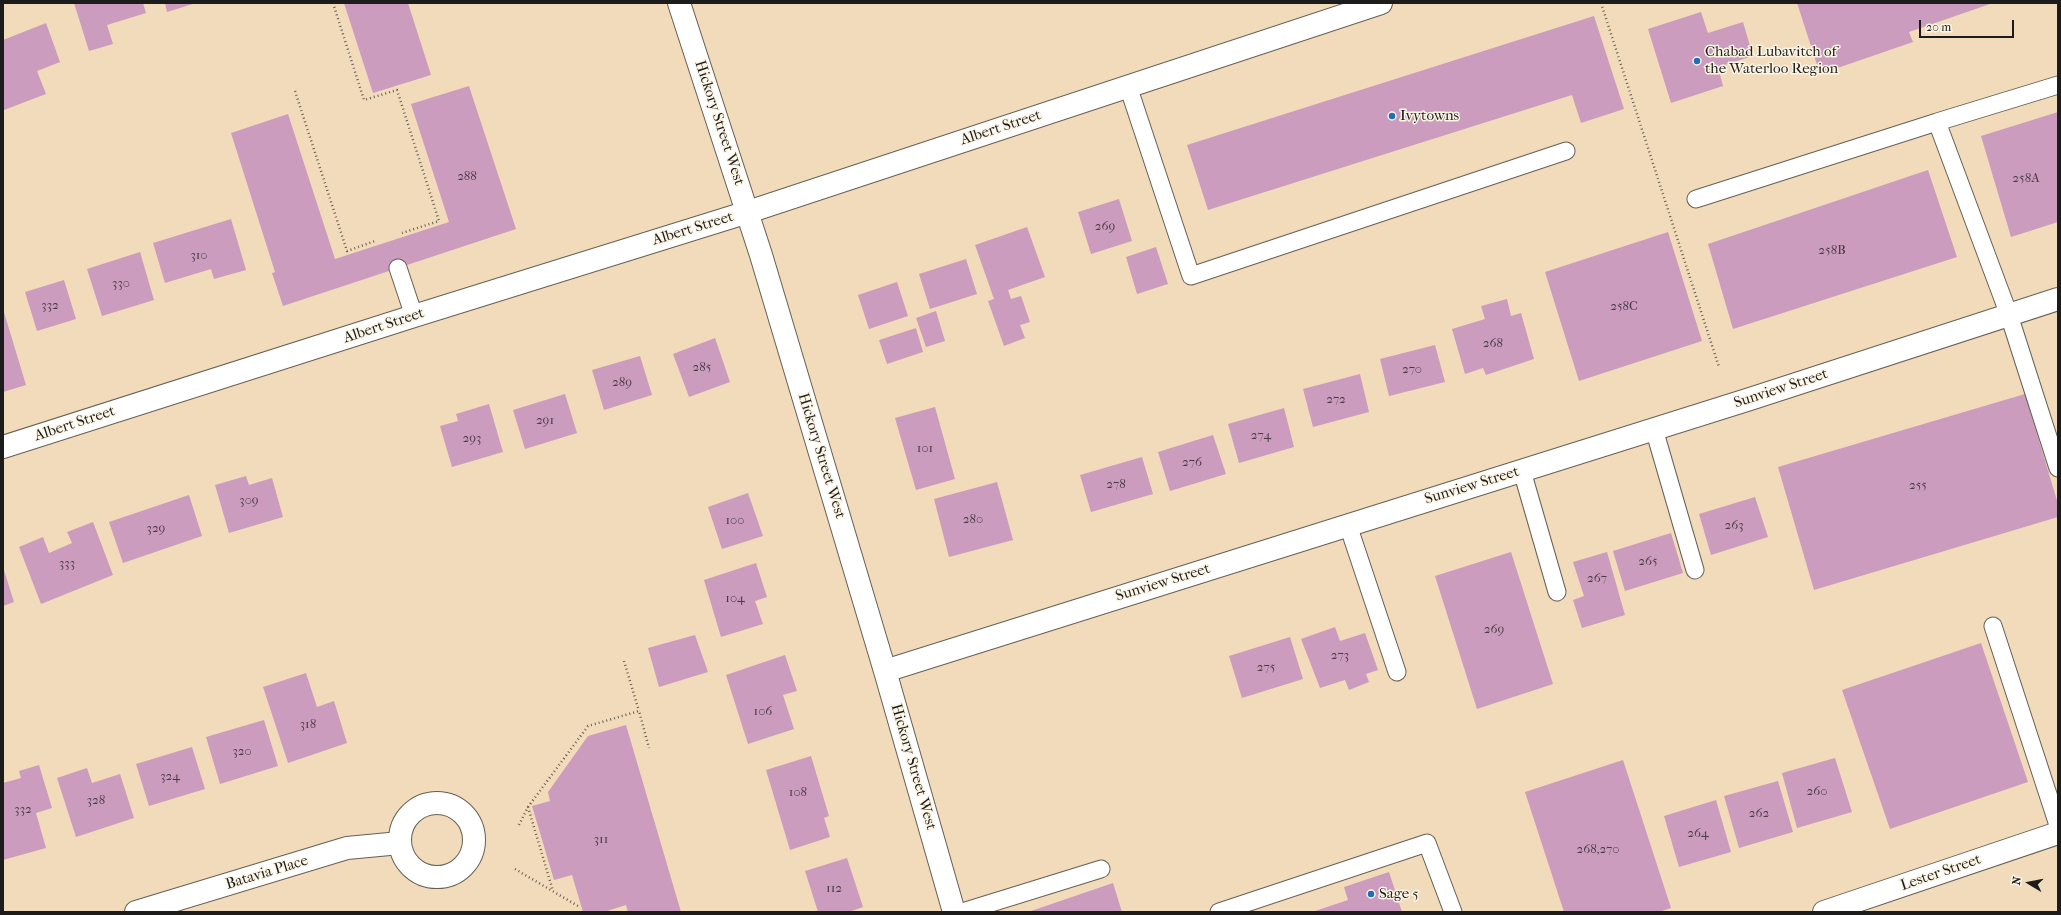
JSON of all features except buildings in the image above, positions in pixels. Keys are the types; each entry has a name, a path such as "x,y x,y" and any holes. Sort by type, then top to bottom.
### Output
{"street":[{"name":"Hickory Street West","path":"679,3 748,212 885,671 954,912"},
{"name":"Albert Street","path":"3,448 414,316 748,212 1381,3"},
{"name":"Sunview Street","path":"885,671 1522,471 2058,299"},
{"name":"Lester Street","path":"1824,912 2058,833"},
{"name":"Batavia Place","path":"136,912 347,848 400,843"}],"lane":[{"path":"1696,199 2058,84"},
{"path":"1128,86 1190,276 1566,151"},
{"path":"1937,122 2009,315 2058,468"},
{"path":"398,268 414,316"},
{"path":"1654,429 1695,570"},
{"path":"1522,471 1557,592"},
{"path":"1348,525 1397,672"},
{"path":"1993,626 2058,825"},
{"path":"1219,912 1427,842 1453,912"},
{"path":"962,912 1101,869"}],"path":[{"path":"333,3 364,100 396,90 439,221 402,233"},
{"path":"1601,3 1719,367"},
{"path":"295,90 347,251 375,241"},
{"path":"624,661 649,748"},
{"path":"519,825 528,808 588,726 639,711"},
{"path":"528,808 553,891"},
{"path":"515,869 578,906"}],"place":[{"name":"Chabad Lubavitch of the Waterloo Region","path":"1697,61"},
{"name":"Ivytowns","path":"1392,116"},
{"name":"Sage 5","path":"1371,894"}]}
